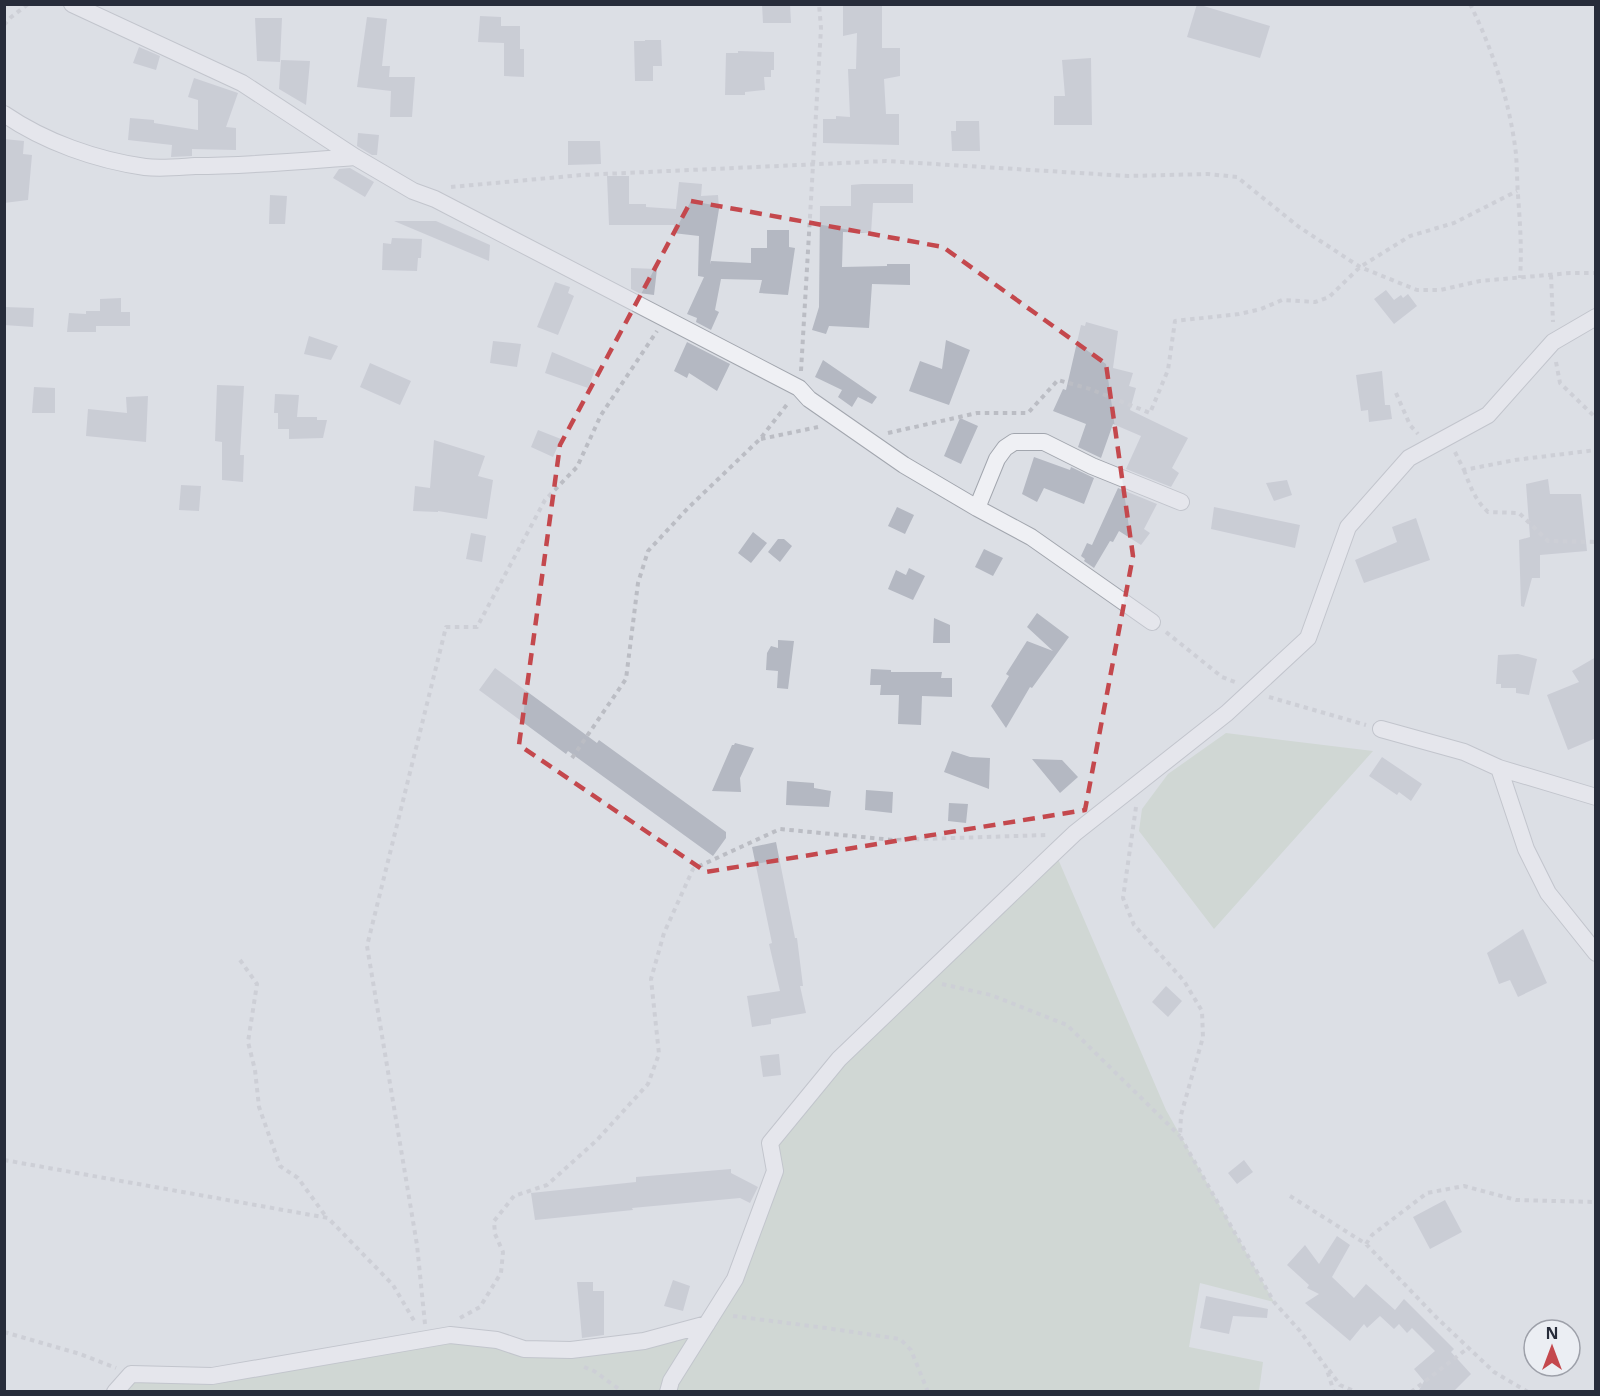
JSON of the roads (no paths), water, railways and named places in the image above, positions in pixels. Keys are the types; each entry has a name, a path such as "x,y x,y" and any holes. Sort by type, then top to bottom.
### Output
{"street":[{"path":"72,4 242,83 355,157 413,191 435,199 799,388 808,399 904,465 976,508 1031,537 1152,622"},
{"path":"4,114 23,127 58,144 146,167 248,166 355,157"},
{"path":"668,1392 671,1381 735,1279 776,1171 770,1143 839,1059 1075,833 1227,713 1308,638 1348,527 1409,458 1488,415 1553,342 1596,317"},
{"path":"976,508 997,459 1005,448 1014,442 1044,442 1092,466 1181,502"},
{"path":"1381,729 1464,752 1499,768 1596,796"},
{"path":"1499,768 1526,849 1548,893 1596,953"},
{"path":"115,1392 131,1374 212,1376 450,1335 497,1340 524,1349 571,1350 644,1341 707,1324"}]}
